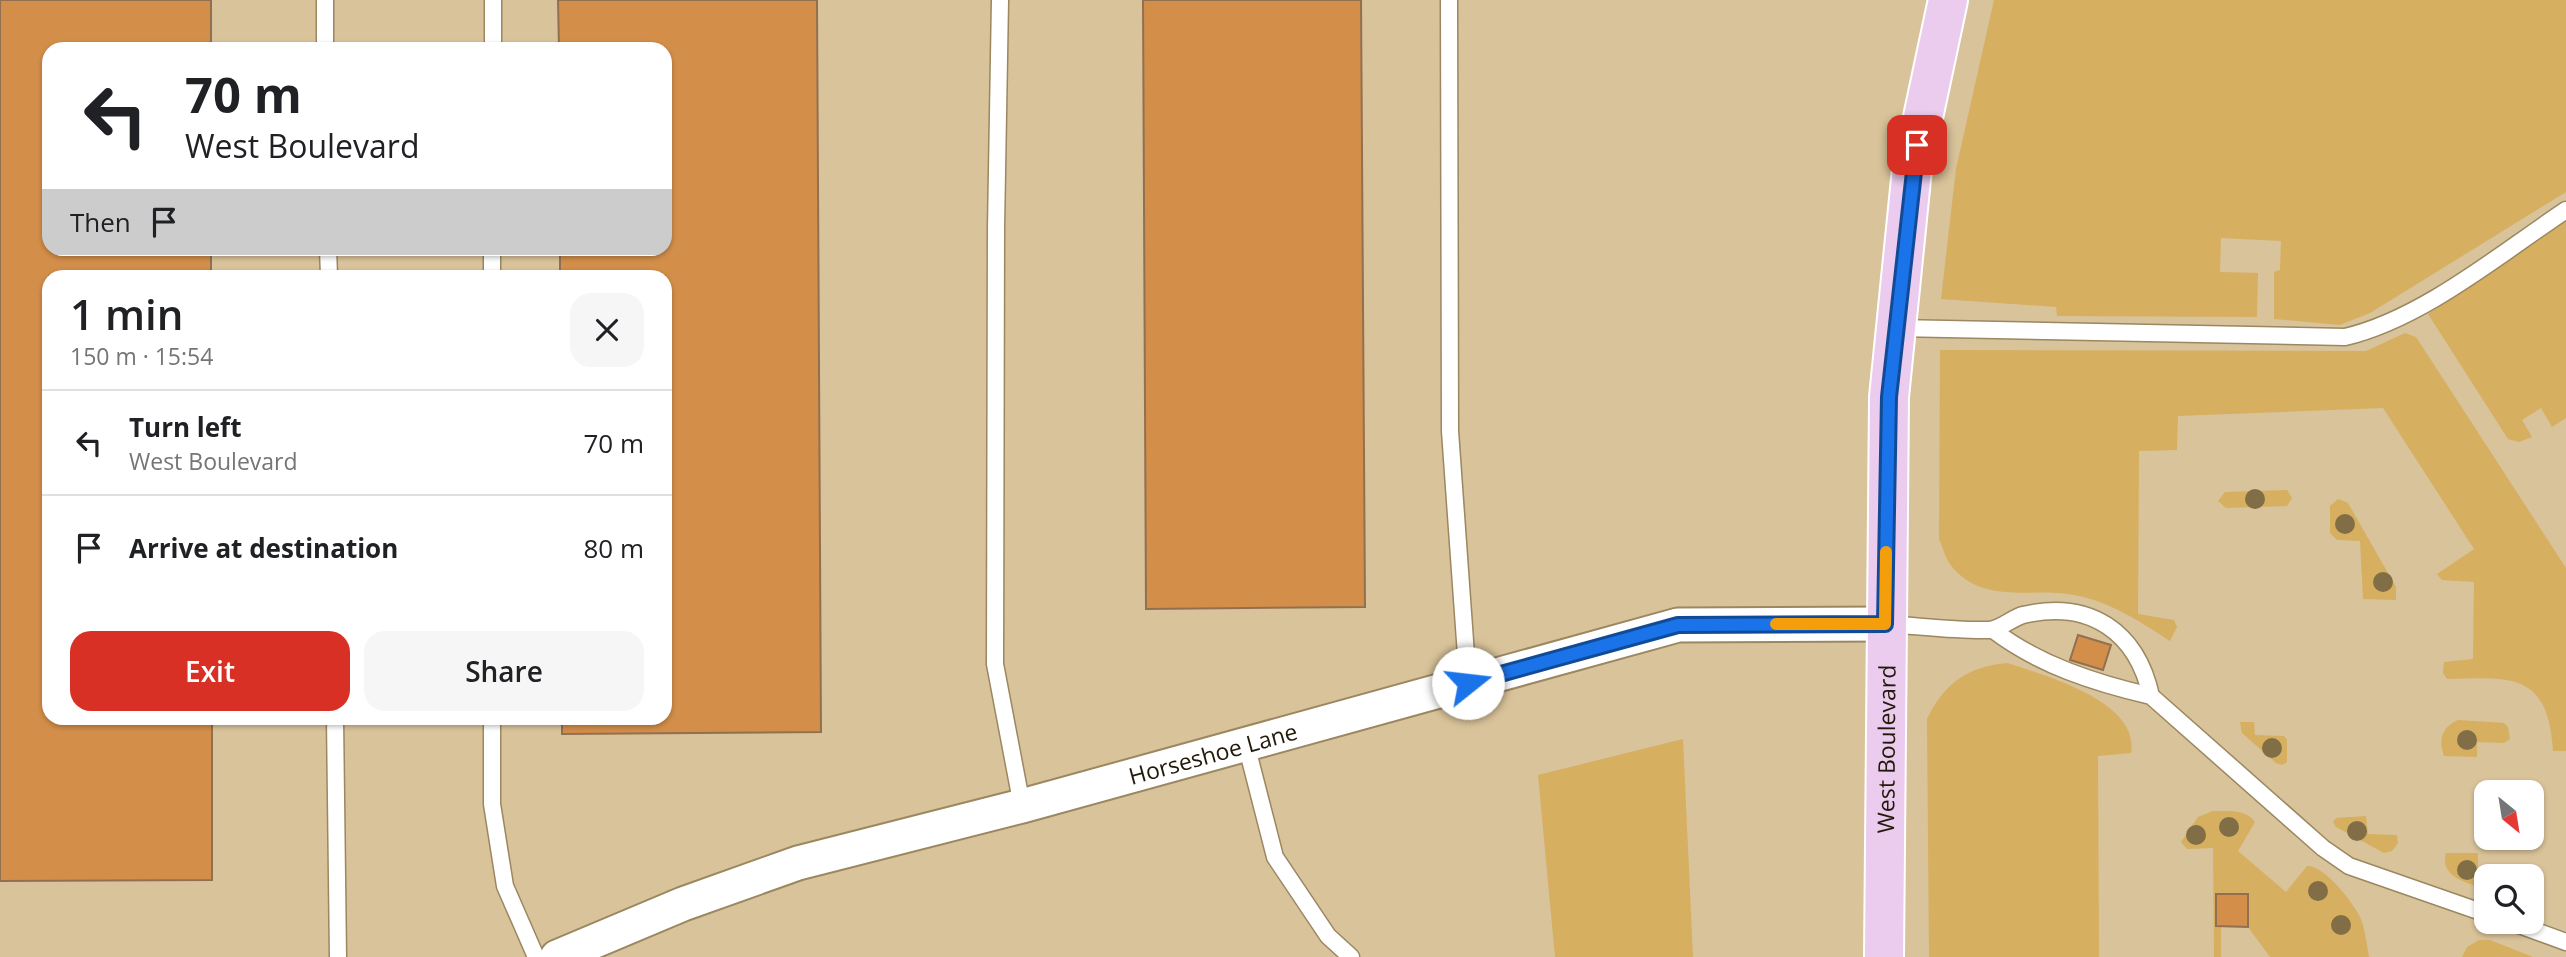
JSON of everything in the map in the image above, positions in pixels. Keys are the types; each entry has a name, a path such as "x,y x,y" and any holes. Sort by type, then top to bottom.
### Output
{"main road":[{"name":"West Boulevard","path":"1884,957 1889,397 1912,169 1948,0"}],"street":[{"name":"Horseshoe Lane","path":"557,957 682,904 798,863 1022,806 1678,625 1885,624"}],"lane":[{"path":"325,0 325,42"},
{"path":"493,0 493,42"},
{"path":"1000,0 996,228 995,664 1022,806"},
{"path":"1449,0 1450,431 1468,683"},
{"path":"1896,328 2345,337 2378,329 2408,314 2566,210"},
{"path":"1993,630 2020,615 2043,611 2069,612 2099,621 2121,634 2137,655 2151,696"},
{"path":"1885,624 1993,630 2035,658 2102,685 2151,696 2323,848 2349,866 2474,909"},
{"path":"335,725 338,957"},
{"path":"492,725 492,804 505,886 536,957"},
{"path":"1247,744 1275,857 1328,936 1351,957"},
{"path":"2544,934 2566,942"}],"shaded area":[{"path":"1994,0 2566,0 2566,192 2370,313 2340,325 2274,319 2274,272 2280,270 2281,241 2221,238 2220,272 2258,273 2257,317 2057,316 2056,307 1941,299 1956,169"},
{"path":"2566,221 2566,418 2552,427 2541,408 2522,420 2532,437 2519,442 2508,439 2428,314"},
{"path":"2405,333 2416,337 2566,568 2566,751 2553,751 2550,725 2544,707 2535,693 2523,685 2491,678 2447,679 2443,673 2444,662 2473,659 2474,582 2442,580 2437,574 2474,549 2383,408 2178,416 2177,450 2139,451 2138,614 2174,620 2177,627 2170,641 2124,613 2087,598 2058,593 1995,591 1980,587 1953,568 1947,558 1939,539 1940,350 2366,351"},
{"path":"2287,490 2292,498 2287,506 2226,508 2218,501 2225,492"},
{"path":"2338,499 2348,503 2396,587 2396,600 2363,599 2360,541 2337,540 2330,533 2330,506"},
{"path":"2008,663 2087,693 2121,719 2130,735 2131,753 2098,756 2099,957 1929,957 1927,719 1941,695 1959,679 1981,668"},
{"path":"2458,720 2504,723 2508,727 2510,739 2504,743 2477,742 2477,757 2444,756 2441,745 2443,735 2448,726"},
{"path":"2240,722 2254,722 2255,735 2284,736 2287,740 2287,762 2282,765 2276,763 2242,733"},
{"path":"1683,739 1693,957 1555,957 1538,775"},
{"path":"2213,811 2237,812 2252,818 2255,822 2238,851 2286,892 2307,866 2314,867 2330,878 2361,919 2369,957 2270,957 2248,927 2247,894 2216,894 2216,926 2221,927 2221,957 2214,957 2213,848 2187,849 2181,842 2198,817"},
{"path":"2366,816 2368,834 2397,835 2398,843 2392,851 2384,853 2336,827 2333,822 2336,818"},
{"path":"2446,853 2478,853 2478,864 2474,864 2474,886 2451,874 2445,861"},
{"path":"2479,940 2490,940 2533,957 2462,957 2467,947"}],"building":[{"path":"0,0 211,0 211,42 42,42 42,256 211,256 211,270 42,270 42,725 212,725 212,880 0,881"},
{"path":"558,0 817,0 821,732 562,734 562,725 672,725 672,270 560,270 560,256 672,256 672,42 559,42"},
{"path":"1143,0 1361,0 1365,607 1146,609"},
{"path":"2078,635 2111,645 2103,670 2070,660"},
{"path":"2216,894 2248,894 2248,927 2216,926"}],"slow traffic":[{"path":"1776,624 1885,624 1886,552"}],"route":[{"path":"1468,683 1678,625 1885,624 1889,397 1912,169 1917,145"}]}
